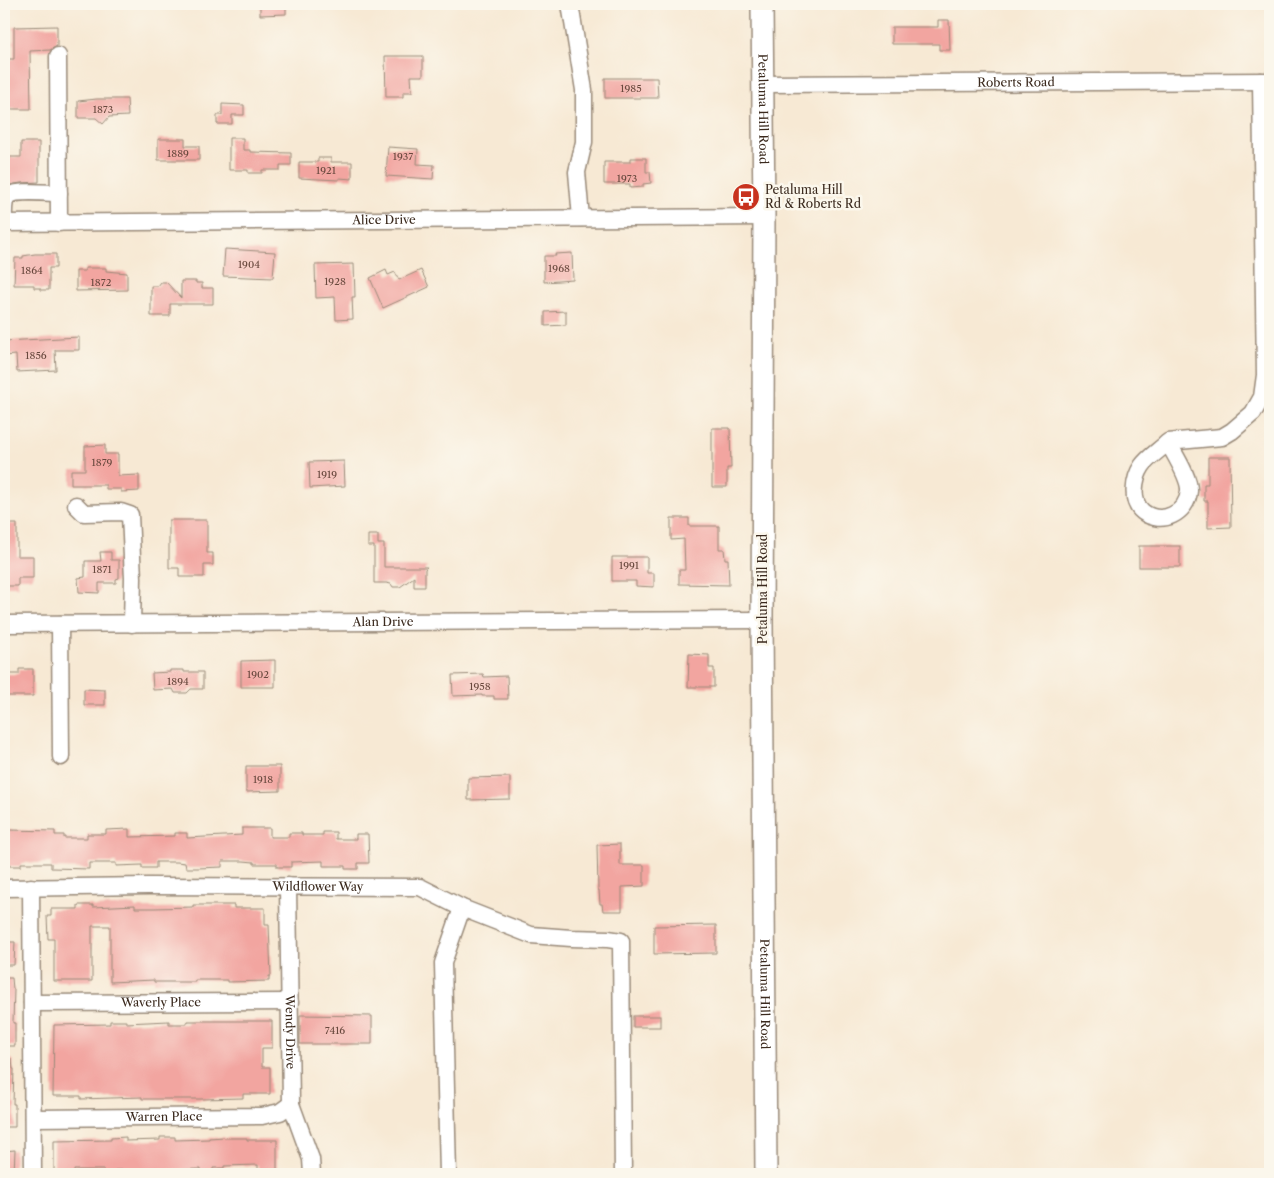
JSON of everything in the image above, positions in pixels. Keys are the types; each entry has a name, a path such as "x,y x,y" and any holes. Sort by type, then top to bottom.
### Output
{"main road":[{"name":"Petaluma Hill Road","path":"762,4 764,84 762,620 766,1174"}],"street":[{"path":"570,4 584,90 584,142 577,172 581,218"},
{"path":"58,56 59,222"},
{"path":"1168,442 1222,436 1232,431 1253,413 1262,397 1265,375 1266,81"},
{"name":"Roberts Road","path":"764,84 1266,81"},
{"path":"4,223 4,206 6,199 10,195 19,193 59,193"},
{"name":"Alice Drive","path":"4,223 764,217"},
{"path":"76,506 84,513 120,512 130,515 133,578 132,624"},
{"name":"Alan Drive","path":"4,624 762,620"},
{"path":"60,624 61,757"},
{"name":"Wendy Drive","path":"288,886 291,1104 311,1159 312,1174"},
{"name":"Wildflower Way","path":"4,888 420,886 462,908 531,935 621,941 623,1174"},
{"path":"31,887 33,1174"},
{"path":"448,1174 443,963 462,908"},
{"name":"Waverly Place","path":"32,1003 290,1002"},
{"name":"Warren Place","path":"33,1118 262,1116 280,1112 291,1104"}],"building":[{"path":"260,4 286,4 286,14 260,15"},
{"path":"938,20 949,20 950,50 939,50 939,44 892,44 892,27 938,27"},
{"path":"57,26 57,46 50,50 30,51 31,109 4,109 4,92 7,92 7,59 14,59 14,27"},
{"path":"385,56 423,56 423,76 411,76 412,92 403,92 403,97 386,97"},
{"path":"605,78 657,78 658,98 605,98"},
{"path":"127,99 128,116 109,117 103,124 96,118 78,118 78,101"},
{"path":"222,104 244,105 244,115 232,115 232,124 217,124 217,115 222,115"},
{"path":"229,138 243,138 243,150 250,150 250,152 291,153 291,165 280,165 280,170 262,170 262,173 248,173 248,170 229,170"},
{"path":"158,139 185,139 185,146 199,146 199,160 158,160"},
{"path":"21,142 39,142 39,182 4,186 4,157 21,157"},
{"path":"388,147 418,149 417,164 434,165 433,179 386,176"},
{"path":"318,158 331,158 331,162 352,162 352,179 299,178 299,162 318,162"},
{"path":"630,158 646,158 646,172 650,172 651,183 643,184 643,187 630,188 630,184 604,184 604,162 630,162"},
{"path":"225,249 275,252 273,278 223,276"},
{"path":"572,253 573,280 544,282 544,256"},
{"path":"56,254 56,268 49,268 49,290 34,288 34,285 14,285 15,258 23,258 23,256"},
{"path":"354,264 355,297 352,297 353,319 336,320 335,297 316,298 315,265"},
{"path":"85,268 106,268 106,271 127,273 127,290 76,291 76,271 85,271"},
{"path":"386,270 388,275 395,272 399,280 421,270 429,287 383,308 370,278"},
{"path":"181,281 196,281 196,283 202,283 202,288 213,288 213,304 170,304 170,316 151,316 151,286 158,286 161,282 166,282 181,298"},
{"path":"566,311 566,325 545,326 545,312"},
{"path":"79,337 79,350 55,350 56,370 17,372 16,355 4,356 4,341"},
{"path":"712,428 730,428 731,468 727,468 727,487 712,487"},
{"path":"105,445 105,454 118,454 118,476 139,475 139,491 121,492 121,489 106,489 106,485 71,485 71,470 85,470 85,446"},
{"path":"1208,457 1230,457 1231,527 1208,528 1208,501 1204,501 1204,484 1208,484"},
{"path":"344,461 345,486 310,488 309,462"},
{"path":"671,518 689,518 689,526 719,526 719,549 724,549 725,559 728,559 729,585 679,584 679,570 685,570 684,539 671,540"},
{"path":"169,520 207,520 207,553 213,553 213,565 204,565 204,577 179,577 179,568 169,568"},
{"path":"4,524 17,524 17,556 33,556 33,578 18,578 18,586 4,586"},
{"path":"368,535 378,535 378,544 384,544 384,567 427,567 425,569 425,587 414,587 414,577 400,587 393,587 391,584 386,583 374,583 374,546 368,546"},
{"path":"1139,546 1180,546 1180,567 1139,567"},
{"path":"100,552 111,552 111,560 119,560 119,578 116,579 116,583 99,583 99,593 79,592 78,578 85,577 85,561 101,561"},
{"path":"612,557 647,557 647,573 654,573 654,587 636,586 636,581 612,581"},
{"path":"689,654 709,655 709,668 714,668 714,687 688,687"},
{"path":"275,660 275,687 241,687 241,661"},
{"path":"19,669 33,669 33,696 6,696 6,674 19,674"},
{"path":"170,670 203,672 203,689 191,689 187,693 175,693 173,689 153,690 152,673 170,672"},
{"path":"483,674 484,677 507,676 508,699 494,699 494,696 482,695 453,696 452,675"},
{"path":"84,689 105,690 105,705 84,705"},
{"path":"246,766 280,766 280,791 246,792"},
{"path":"510,777 510,799 468,800 468,778"},
{"path":"242,828 270,828 270,837 289,837 289,833 323,835 323,832 336,832 336,839 356,839 356,834 368,834 369,863 358,863 358,869 345,869 345,866 323,866 323,861 291,862 291,867 277,867 277,864 254,864 254,862 243,861 222,861 222,867 198,868 186,868 185,863 177,862 156,862 156,868 142,868 142,865 116,866 116,863 89,863 89,869 51,868 51,863 21,863 21,866 9,866 9,830 55,831 55,835 64,835 64,838 87,838 87,834 106,834 106,830 129,829 129,837 175,836 175,833 187,833 187,838 242,835"},
{"path":"620,844 620,865 644,865 644,886 622,887 622,911 603,911 598,890 597,845"},
{"path":"78,905 93,905 93,907 135,905 135,908 154,908 193,907 193,905 234,905 234,908 265,908 265,925 269,925 271,976 269,976 269,981 227,982 227,980 195,980 195,982 154,982 154,980 110,982 110,926 92,926 92,981 54,981 54,939 48,939 47,916 51,916 51,909 78,909"},
{"path":"716,925 716,953 654,954 654,926"},
{"path":"4,942 15,942 14,965 4,965"},
{"path":"4,978 12,978 14,989 13,1023 15,1023 15,1046 4,1046"},
{"path":"300,1015 372,1016 372,1044 300,1044"},
{"path":"633,1016 660,1016 660,1027 633,1027"},
{"path":"110,1021 126,1021 126,1023 169,1021 169,1024 187,1024 187,1021 272,1021 272,1048 262,1048 262,1067 270,1067 270,1094 243,1094 243,1098 202,1099 142,1099 142,1097 81,1099 81,1096 53,1096 54,1025 110,1024"},
{"path":"4,1059 12,1059 14,1069 13,1104 15,1104 15,1127 4,1127"},
{"path":"126,1137 126,1141 160,1140 160,1137 175,1137 175,1140 224,1137 247,1138 247,1140 277,1140 277,1172 258,1173 258,1165 224,1166 224,1168 213,1168 213,1172 201,1173 201,1169 165,1170 165,1172 115,1170 115,1173 103,1173 103,1170 74,1170 74,1174 54,1174 54,1141 111,1140 111,1138"},
{"path":"15,1150 14,1174 4,1174 4,1151"}],"place":[{"name":"Petaluma Hill Rd & Roberts Rd","path":"746,197"}]}
